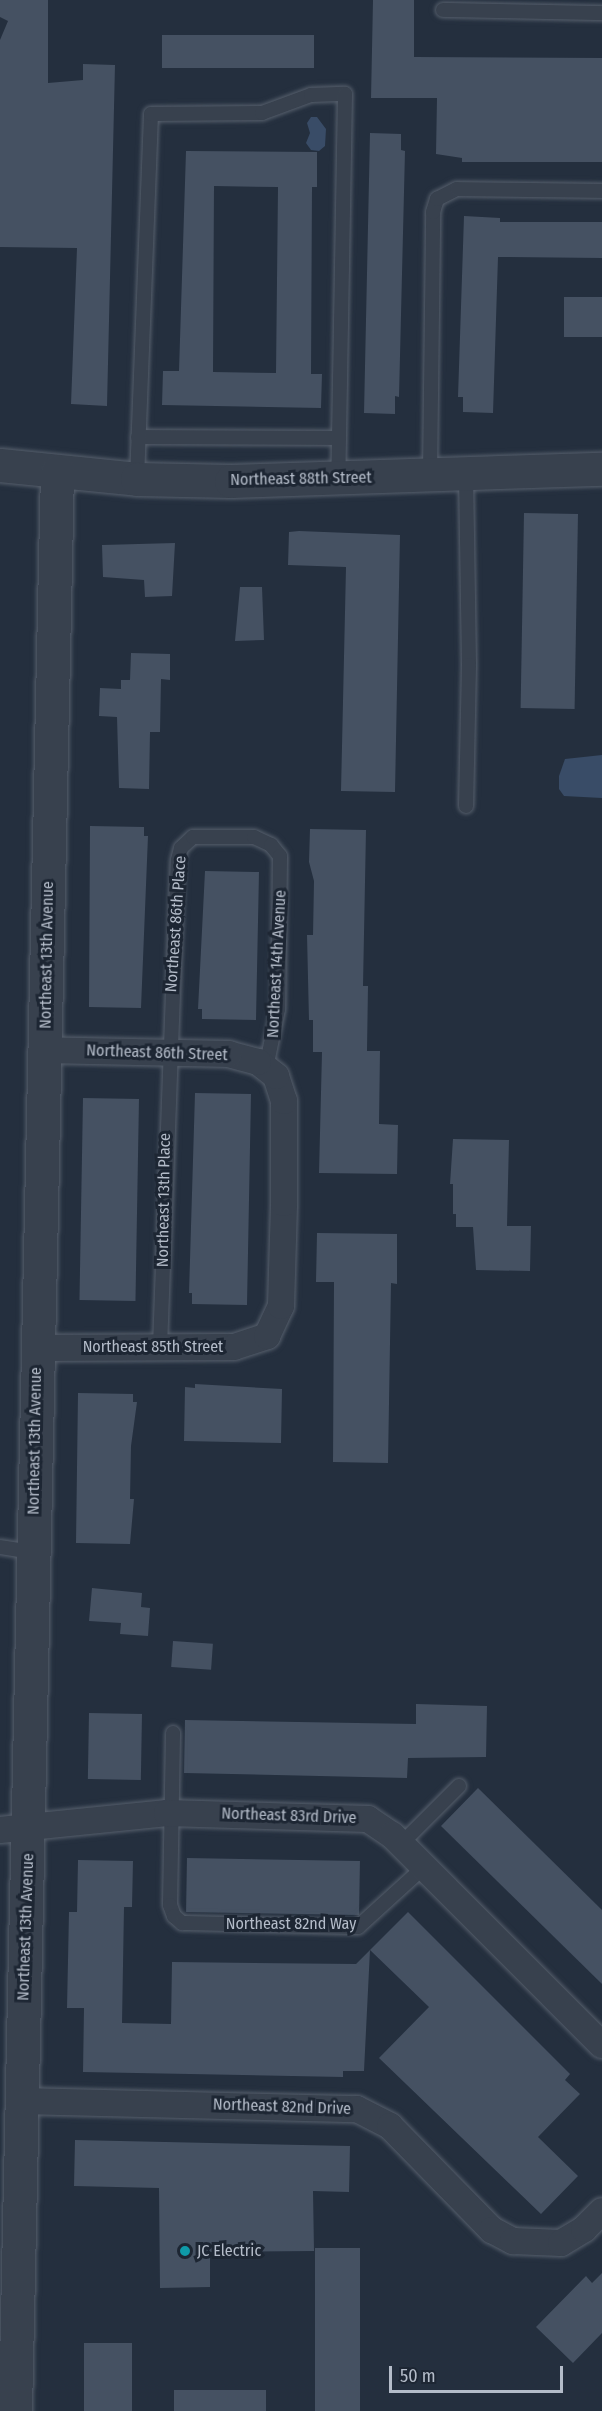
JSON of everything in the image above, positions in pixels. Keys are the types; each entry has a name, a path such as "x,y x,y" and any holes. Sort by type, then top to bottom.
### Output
{"street":[{"name":"Northeast 88th Street","path":"0,465 137,479 338,480 466,471 602,469"},
{"name":"Northeast 13th Avenue","path":"15,2411 15,2138 21,2102 15,1828 33,1552 57,471"},
{"name":"Northeast 86th Street","path":"45,1050 240,1056 266,1068"},
{"name":"Northeast 85th Street","path":"37,1347 234,1347 267,1336 281,1306 285,1110 279,1081 266,1068"},
{"name":"Northeast 83rd Drive","path":"15,1828 171,1813 356,1816 380,1826 401,1844 602,2045"},
{"name":"Northeast 82nd Drive","path":"21,2102 357,2109 390,2126 492,2230 513,2241 561,2243 597,2216"}],"lane":[{"path":"443,9 602,13"},
{"path":"137,479 151,114 262,113 311,95 345,94 338,480"},
{"path":"430,474 433,212 438,199 457,189 602,191"},
{"path":"138,437 339,438"},
{"path":"466,471 469,665 466,806"},
{"name":"Northeast 86th Place","path":"168,1053 178,855 193,837 229,835"},
{"name":"Northeast 14th Avenue","path":"229,835 266,841 274,847 281,860 277,1020 266,1068"},
{"name":"Northeast 13th Place","path":"160,1347 168,1053"},
{"path":"0,1547 33,1552"},
{"path":"171,1813 173,1733"},
{"path":"401,1844 459,1786"},
{"name":"Northeast 82nd Way","path":"171,1813 170,1905 174,1916 190,1924 358,1927 424,1867"}],"water":[{"path":"311,117 317,117 326,129 325,146 319,151 311,150 306,143 310,133 307,123"},
{"path":"602,755 602,798 564,796 559,789 559,776 565,759"}],"building":[{"path":"0,0 48,0 48,83 83,80 83,64 115,65 107,406 71,404 77,248 0,247 0,40 8,21 0,17"},
{"path":"373,0 414,0 414,57 602,58 602,162 462,162 462,158 436,154 437,98 371,98"},
{"path":"162,35 314,35 314,68 162,68"},
{"path":"370,133 401,134 401,150 405,151 399,397 395,396 395,414 364,413"},
{"path":"186,151 317,152 317,187 312,187 311,374 322,374 321,408 162,405 163,371 179,371","holes":["214,186 278,187 276,373 213,372"]},
{"path":"464,216 500,218 500,222 602,222 602,258 498,257 493,413 463,412 463,397 458,397"},
{"path":"564,297 602,297 602,337 564,337"},
{"path":"524,513 578,514 575,709 521,708"},
{"path":"289,532 400,535 395,792 341,791 346,567 288,565"},
{"path":"175,543 172,596 145,597 144,580 103,577 102,545"},
{"path":"240,587 262,587 264,640 235,641"},
{"path":"131,653 170,654 170,680 161,679 160,732 150,732 149,789 119,788 117,717 99,716 100,688 121,689 121,680 130,680"},
{"path":"90,826 144,827 144,836 148,836 141,1008 89,1007"},
{"path":"310,829 366,830 363,986 368,986 367,1051 380,1051 379,1124 398,1125 397,1174 319,1173 322,1052 313,1052 313,1020 309,1020 307,935 313,935 314,881 309,862"},
{"path":"205,871 259,872 256,1020 202,1019 202,1009 198,1009"},
{"path":"195,1093 251,1094 247,1305 192,1304 192,1293 189,1293"},
{"path":"83,1098 139,1099 135,1301 79,1300"},
{"path":"453,1139 509,1140 507,1226 531,1226 530,1271 476,1270 473,1227 456,1227 456,1214 453,1214 453,1184 450,1184"},
{"path":"317,1233 397,1234 397,1284 391,1283 388,1463 333,1462 334,1282 316,1282"},
{"path":"195,1384 282,1389 281,1443 184,1441 185,1387 195,1388"},
{"path":"78,1393 133,1394 133,1402 137,1402 131,1446 130,1499 134,1499 130,1544 76,1543"},
{"path":"92,1588 142,1593 141,1607 150,1608 148,1636 120,1634 121,1623 89,1621"},
{"path":"173,1641 213,1644 211,1670 171,1667"},
{"path":"416,1704 487,1706 486,1757 408,1758 407,1778 184,1773 185,1720 416,1724"},
{"path":"89,1713 142,1714 141,1780 88,1779"},
{"path":"478,1788 602,1910 602,1984 441,1826"},
{"path":"187,1858 360,1861 359,1915 186,1912"},
{"path":"78,1860 133,1861 132,1907 124,1907 122,2023 171,2024 172,1962 356,1964 370,1950 364,2071 343,2071 343,2077 83,2072 84,2008 67,2008 69,1912 77,1912"},
{"path":"408,1912 570,2074 565,2080 580,2094 538,2137 578,2176 541,2214 379,2058 429,2007 370,1950"},
{"path":"75,2140 350,2146 349,2192 313,2191 314,2251 210,2252 210,2287 160,2288 159,2188 74,2186"},
{"path":"315,2248 360,2248 360,2411 315,2411"},
{"path":"602,2273 602,2333 573,2363 536,2327 586,2276 592,2283"},
{"path":"84,2343 132,2343 132,2411 84,2411"},
{"path":"174,2390 266,2390 266,2411 174,2411"}],"place":[{"name":"JC Electric","path":"185,2251"}]}
